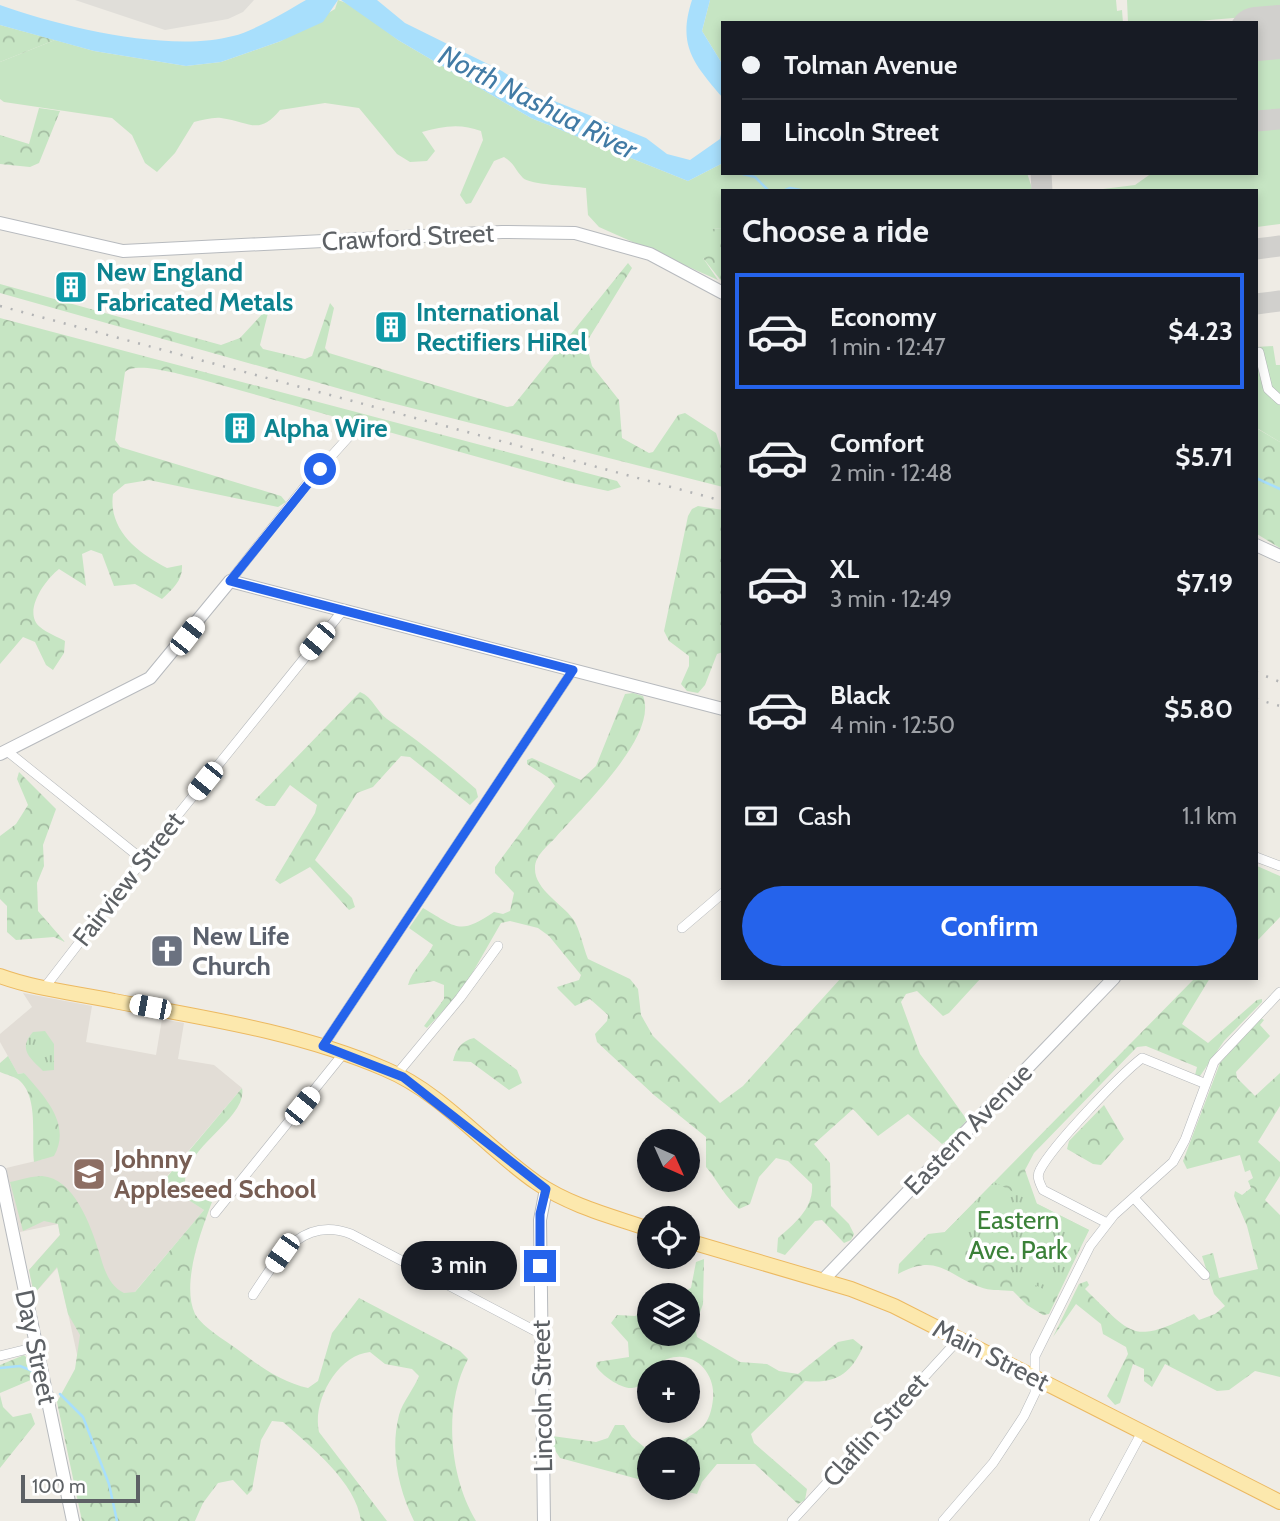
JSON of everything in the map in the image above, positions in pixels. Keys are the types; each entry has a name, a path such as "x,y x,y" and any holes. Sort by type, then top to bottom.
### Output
{"main road":[{"path":"0,976 241,1024 323,1046 397,1074 422,1090 546,1189 580,1206 637,1225"},
{"name":"Main Street","path":"700,1244 823,1280 883,1301 1280,1502"}],"street":[{"name":"Crawford Street","path":"0,223 123,251 502,232 575,233 650,254 721,292"},
{"path":"1259,352 1268,390 1280,400"},
{"path":"143,860 3,753 150,678 310,480 353,432"},
{"path":"1258,546 1280,556"},
{"path":"230,581 721,708"},
{"name":"Fairview Street","path":"45,987 344,609"},
{"path":"323,1046 573,670"},
{"path":"1258,858 1280,866"},
{"path":"681,928 721,896"},
{"path":"397,1074 460,998 498,946"},
{"name":"Eastern Avenue","path":"823,1280 1112,980"},
{"path":"943,1521 1005,1447 1035,1393 1035,1356 1087,1252 1107,1223 1162,1174 1179,1154 1221,1052 1280,992"},
{"path":"215,1213 343,1054"},
{"path":"1107,1223 1043,1190 1038,1181 1039,1171 1061,1143 1142,1058 1206,1084"},
{"name":"Day Street","path":"0,1172 73,1521"},
{"name":"Lincoln Street","path":"544,1521 540,1214 546,1189"},
{"path":"1133,1198 1205,1275"},
{"path":"253,1295 294,1240 312,1231 335,1229 351,1234 541,1334"},
{"name":"Claflin Street","path":"792,1521 959,1339"},
{"path":"0,1356 37,1348"},
{"path":"1094,1521 1142,1432"}],"shaded area":[{"path":"75,0 254,0 243,12 228,19 165,30"},
{"name":"Johnny Appleseed School","path":"23,993 92,1006 86,1042 156,1055 162,1019 184,1023 178,1059 214,1065 242,1088 162,1182 204,1210 78,1359 58,1267 34,1294 29,1270 60,1235 58,1224 20,1232 6,1168 44,1159 56,1127 24,1073 18,1074 0,1042 0,1034 32,1007"}],"green space":[{"path":"338,0 352,5 398,40 531,118 688,181 721,164 721,175 1028,175 1032,189 721,189 721,228 713,229 703,258 718,280 599,227 588,215 586,188 527,180 504,157 494,161 471,203 466,204 460,195 483,140 481,131 474,128 452,126 422,132 435,151 427,161 410,162 397,154 359,108 325,103 280,110 273,118 260,125 211,118 194,122 175,153 157,172 145,163 132,135 112,118 4,102 0,99 0,62 55,40 94,51 186,66 221,62 281,41 335,9"},
{"path":"710,0 1116,0 1117,11 1122,10 1123,21 721,21 721,62 702,31"},
{"path":"1127,0 1280,0 1280,14 1198,21 1128,21"},
{"path":"0,25 55,40 0,62"},
{"path":"1280,50 1280,111 1258,114 1258,52"},
{"path":"39,108 60,111 39,163 30,167 0,164 0,135 29,144"},
{"path":"1280,126 1280,224 1258,227 1258,189 1103,189 1135,185 1149,175 1258,175 1258,128"},
{"path":"721,228 721,280 703,258 701,241 713,229"},
{"path":"628,263 632,268 586,343 592,366 619,400 622,438 649,453 653,452 678,415 685,413 716,433 721,449 721,486 376,399 0,293 0,284 221,345 240,338 265,311 268,313 260,345 263,349 305,359 312,356 330,303 334,308 325,348 329,353 507,407 513,406"},
{"path":"0,318 617,481 621,487 608,491 567,482 196,378 149,368 131,369 125,372 115,440 120,447 281,496 286,502 278,507 149,480 125,484 113,494 115,519 120,529 127,539 156,562 167,568 182,565 176,584 162,599 135,584 114,586 102,554 91,550 82,554 86,586 59,569 42,588 34,605 35,621 40,627 65,641 64,653 53,670 46,665 35,642 23,637 0,664"},
{"path":"1273,346 1276,365 1280,365 1280,442 1258,429 1258,347"},
{"path":"1258,429 1280,442 1280,548 1258,535"},
{"path":"698,506 721,510 721,653 717,654 705,685 698,693 687,691 681,684 689,666 689,656 669,641 664,631 688,516 692,509"},
{"path":"360,692 368,697 387,719 476,789 478,797 470,805 410,757 401,756 373,787 357,793 315,860 352,898 355,907 349,910 310,867 280,884 275,880 315,813 317,805 290,785 275,806 266,806 255,800"},
{"path":"625,694 643,696 645,712 640,731 629,751 599,790 540,855 535,868 536,876 544,889 573,919 588,959 630,979 638,989 641,1015 653,1036 720,1103 743,1086 839,980 979,980 949,1013 943,1016 917,991 906,994 901,1002 920,1054 967,1120 951,1138 942,1144 908,1114 878,1136 853,1109 814,1144 830,1163 831,1206 849,1224 854,1234 851,1240 844,1243 822,1220 815,1221 785,1255 777,1252 778,1238 807,1208 812,1184 788,1161 776,1158 759,1177 750,1204 739,1209 706,1167 706,1137 700,1129 696,1129 654,1095 597,1042 595,1034 607,1021 608,1015 590,999 575,1006 558,989 557,987 579,980 581,975 549,936 538,928 510,921 501,923 462,991 427,1028 424,1026 444,999 444,985 434,981 408,985 433,945 409,928 423,908 458,926 473,924 494,912 503,914 510,911 514,893 495,873 495,867 555,786 549,778 527,764 527,760 532,758 581,780 596,766"},
{"path":"19,772 56,809 43,845 44,866 37,883 38,911 65,942 54,937 16,940 7,932 7,906 0,899 0,836 16,824 28,805 17,779"},
{"path":"1258,866 1280,876 1280,917 1258,940"},
{"path":"1193,980 1209,980 1182,1024 1208,1043 1257,1000 1262,999 1224,1041 1200,1076 1195,1075 1197,1067 1146,1046 1137,1047 1034,1153 1025,1170 1037,1204 1089,1230 1049,1314 1043,1315 1027,1305 1013,1291 984,1288 932,1265 922,1265 898,1274 899,1264 928,1234 945,1232"},
{"path":"1261,1018 1264,1020 1260,1025 1270,1036 1236,1072 1237,1078 1255,1096 1280,1073 1280,1106 1258,1142 1280,1162 1280,1176 1265,1200 1280,1215 1280,1377 1255,1371 1229,1390 1217,1391 1165,1364 1152,1387 1144,1381 1144,1369 1133,1364 1120,1403 1115,1405 1107,1396 1128,1354 1126,1347 1103,1334 1101,1324 1076,1304 1053,1337 1079,1284 1087,1281 1089,1285 1085,1289 1113,1317 1134,1330 1144,1332 1157,1330 1194,1314 1199,1320 1215,1314 1225,1306 1214,1294 1202,1256 1213,1253 1219,1278 1258,1269 1247,1226 1234,1196 1235,1191 1242,1195 1251,1188 1248,1181 1253,1178 1250,1170 1245,1172 1240,1155 1187,1169 1183,1161 1220,1063"},
{"path":"45,1031 54,1044 54,1070 43,1071 27,1053 26,1043 33,1032"},
{"path":"474,1038 517,1070 522,1083 509,1090 471,1062 453,1061 460,1046"},
{"path":"8,1056 18,1074 24,1073 53,1111 60,1133 54,1156 34,1162 30,1098 20,1081 0,1072 0,1063"},
{"path":"242,1088 241,1100 234,1112 190,1163 185,1177 187,1191 212,1202 191,1273 191,1302 195,1314 210,1330 264,1369 308,1388 318,1381 332,1333 359,1298 460,1351 468,1359 455,1397 452,1440 460,1483 476,1521 414,1521 400,1482 395,1442 399,1415 419,1376 412,1369 385,1364 370,1352 347,1362 330,1382 319,1407 319,1432 387,1521 361,1521 351,1493 331,1466 283,1422 272,1421 261,1440 252,1490 247,1495 233,1480 218,1483 203,1503 195,1521 82,1521 57,1402 75,1369 80,1335 68,1314 57,1267 34,1294 29,1270 60,1235 58,1224 44,1221 23,1231 10,1182 42,1176 63,1185 80,1205 86,1217 110,1281 124,1293 135,1292 204,1210 162,1183"},
{"path":"1104,1105 1124,1139 1101,1165 1093,1164 1067,1149 1069,1141"},
{"name":"Eastern Ave. Park","path":"994,1182 1089,1230 1055,1295 940,1237"},
{"path":"704,1259 703,1304 700,1312 700,1283 692,1283 695,1269 700,1269 700,1260"},
{"path":"617,1315 637,1315 637,1346 700,1346 700,1339 740,1362 767,1364 779,1371 798,1374 838,1342 853,1339 863,1347 847,1371 825,1381 805,1381 751,1434 754,1443 807,1489 805,1500 798,1504 755,1464 717,1464 700,1487 700,1437 688,1437 706,1422 711,1411 713,1389 707,1372 700,1365 700,1360 677,1357 665,1360 637,1360 637,1386 632,1388 612,1381 596,1366 597,1362 629,1357 628,1342 611,1323"},
{"path":"24,1355 33,1364 33,1379 0,1393 0,1365"},
{"path":"0,1395 3,1407 13,1417 31,1413 35,1424 0,1468"},
{"path":"615,1425 624,1425 637,1441 637,1479 560,1458 549,1441 552,1436 596,1442 608,1438"}],"water":[{"path":"306,0 338,0 323,22 281,41 221,62 186,66 94,51 0,25 0,5 54,22 116,35 178,41 207,40 251,30"},
{"name":"North Nashua River","path":"341,0 377,0 405,23 502,71 537,94 646,138 667,154 690,160 720,139 721,134 721,164 688,181 531,118 398,40"},
{"path":"692,0 710,0 702,31 721,62 721,96 691,54 686,30"}],"waterway":[{"path":"747,175 755,177 767,189"},
{"path":"788,189 795,189"},
{"path":"1258,479 1280,489"},
{"path":"0,1368 20,1366 35,1372"},
{"path":"60,1394 83,1417 109,1484 117,1521"}],"taxiway":[{"path":"1258,121 1280,119"},
{"path":"1041,175 1042,189"},
{"path":"1258,249 1280,246"},
{"path":"1258,304 1280,301"}],"runway":[{"path":"1258,34 1280,32"}],"railway":[{"path":"0,306 721,500"},
{"path":"1258,673 1280,682"},
{"path":"1258,700 1280,706"}],"place":[{"name":"New England Fabricated Metals","path":"71,287"},
{"name":"International Rectifiers HiRel","path":"391,327"},
{"name":"Alpha Wire","path":"240,428"},
{"name":"New Life Church","path":"167,951"},
{"name":"Johnny Appleseed School","path":"89,1174"}],"route":[{"path":"320,469 230,581 573,670 323,1046 403,1077 546,1189 540,1214 540,1266"}]}
